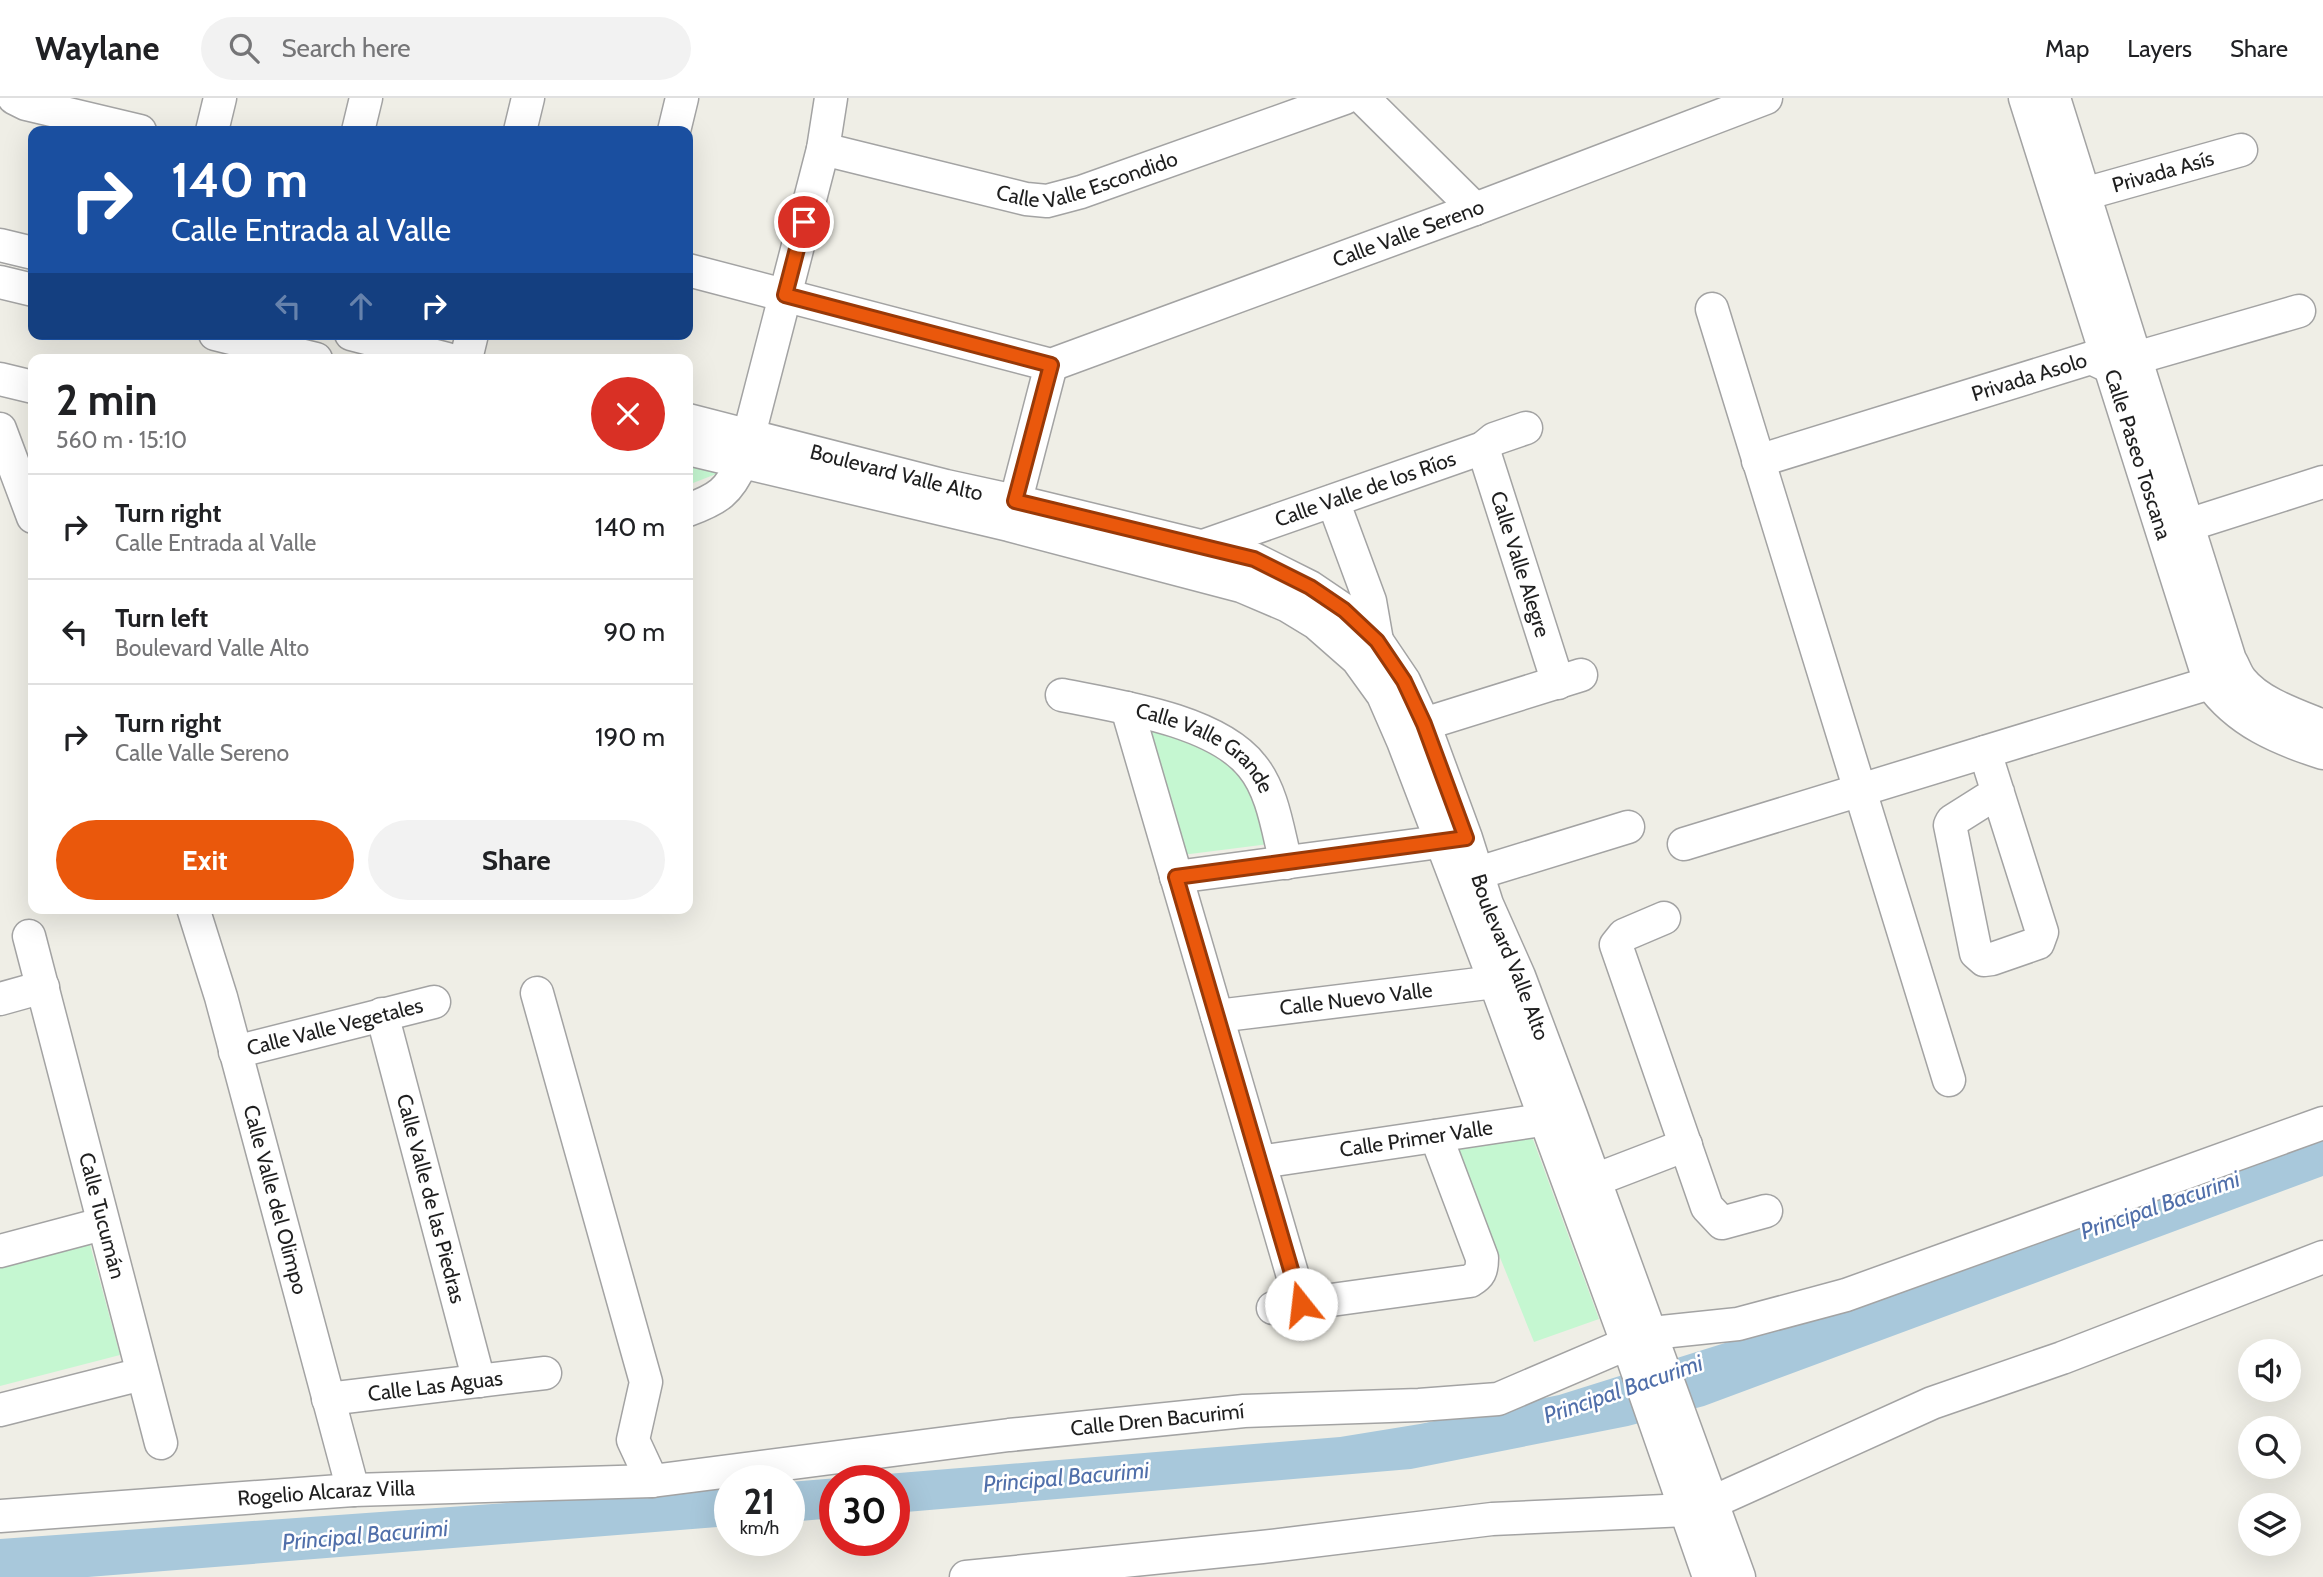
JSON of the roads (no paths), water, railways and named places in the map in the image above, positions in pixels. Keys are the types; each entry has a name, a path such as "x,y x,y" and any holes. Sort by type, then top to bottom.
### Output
{"street":[{"path":"14,98 26,104 119,126"},
{"path":"213,126 220,98"},
{"path":"359,126 366,98"},
{"path":"521,126 528,98"},
{"path":"675,126 682,98"},
{"path":"693,508 721,496 735,479 746,449 823,149 831,98"},
{"name":"Calle Valle Escondido","path":"823,149 1026,199 1047,201 1081,192 1345,98"},
{"path":"1363,98 1475,209"},
{"name":"Calle Valle Sereno","path":"1051,365 1475,209 1766,98"},
{"name":"Calle Paseo Toscana","path":"2025,98 2121,362 2188,525 2230,660 2239,678 2251,691 2314,736"},
{"name":"Calle Paseo Toscana","path":"2054,98 2084,194 2121,362 2210,683 2231,708 2259,728 2314,736"},
{"name":"Privada Asís","path":"2084,194 2241,150"},
{"path":"0,245 28,252"},
{"path":"693,271 1051,365 1012,513"},
{"path":"0,282 28,289"},
{"path":"1712,309 1949,1080"},
{"name":"Privada Asolo","path":"1758,461 2091,358 2121,362 2299,311"},
{"path":"240,340 297,354"},
{"path":"374,340 428,354"},
{"path":"0,379 28,386"},
{"name":"Boulevard Valle Alto","path":"693,422 746,449 1012,513 1203,546 1254,559 1310,587 1344,610 1377,641 1404,681 1424,724 1495,982 1557,1117 1699,1506"},
{"name":"Calle Valle de los Ríos","path":"1203,546 1483,448 1494,439 1526,428"},
{"path":"0,429 28,504"},
{"name":"Calle Valle Alegre","path":"1424,724 1569,679 1483,448"},
{"name":"Boulevard Valle Alto","path":"693,449 746,449"},
{"path":"2188,525 2323,482"},
{"path":"1334,501 1370,601 1377,641"},
{"name":"Boulevard Valle Alto","path":"1012,513 1241,586 1288,606 1315,623 1357,659 1383,695 1403,741 1454,840 1478,873 1487,904 1518,976 1557,1117 1595,1180 1642,1346"},
{"path":"1684,844 2210,683 2230,660"},
{"name":"Calle Valle Grande","path":"1062,695 1126,708 1197,729 1232,747 1253,767 1267,794 1286,863"},
{"path":"1126,708 1260,1163 1287,1306 1470,1281 1479,1276 1482,1258 1436,1136"},
{"path":"1985,752 1998,792 2042,932 2042,937 2038,943 1984,960 1976,953 1950,825 1952,821 1998,792"},
{"path":"1478,873 1628,827"},
{"path":"1176,877 1454,840"},
{"name":"Calle Valle del Olimpo","path":"195,914 235,1052 352,1490"},
{"path":"1664,918 1623,935 1616,945 1707,1207 1722,1223 1766,1211"},
{"name":"Calle Tucumán","path":"29,936 161,1443"},
{"name":"Calle Nuevo Valle","path":"1217,1016 1495,982"},
{"path":"0,999 43,987"},
{"path":"537,993 646,1382 633,1440 605,1482"},
{"name":"Calle Valle Vegetales","path":"235,1052 433,1002"},
{"name":"Calle Valle de las Piedras","path":"382,1014 479,1381"},
{"name":"Calle Primer Valle","path":"1260,1163 1557,1117"},
{"name":"Calle Dren Bacurimí","path":"652,1481 1009,1435 1244,1411 1419,1405 1498,1399 1642,1346 1738,1324 1846,1294 2323,1123"},
{"path":"1595,1180 1686,1144"},
{"path":"0,1251 102,1224"},
{"path":"966,1577 1089,1571 1492,1519 1699,1506 1931,1404 2062,1358 2323,1257"},
{"name":"Calle Las Aguas","path":"328,1399 545,1373"},
{"path":"0,1410 142,1374"},
{"path":"633,1440 652,1481"},
{"name":"Rogelio Alcaraz Villa","path":"0,1516 352,1490 652,1481"},
{"path":"1699,1506 1709,1577"},
{"path":"1699,1506 1739,1577"}],"water":[{"name":"Principal Bacurimi","path":"2323,1137 2323,1176 1704,1406 1628,1426 1411,1469 910,1512 910,1472 1340,1437 1420,1424 1559,1395 1833,1309"},
{"path":"819,1480 819,1519 805,1521 805,1481"},
{"name":"Principal Bacurimi","path":"714,1488 714,1527 88,1577 0,1577 0,1539"}]}
